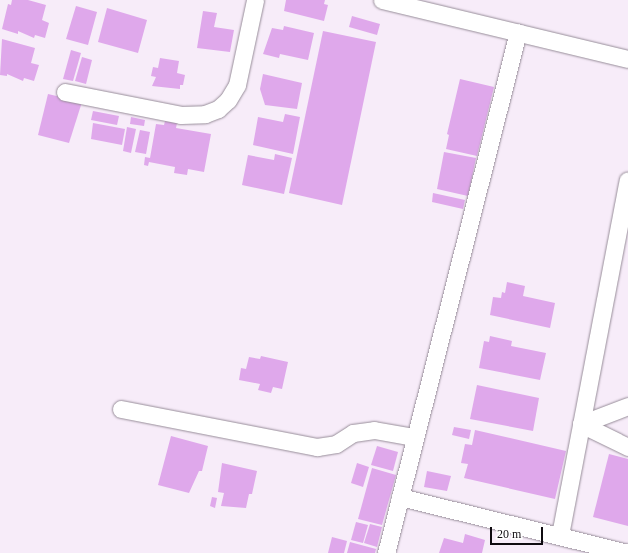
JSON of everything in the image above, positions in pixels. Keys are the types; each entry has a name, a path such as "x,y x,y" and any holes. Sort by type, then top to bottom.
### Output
{"street":[{"path":"65,92 181,115 205,114 218,109 228,100 237,85 255,0"},
{"path":"382,0 628,59"},
{"path":"386,553 414,437 518,32"},
{"path":"560,535 628,180"},
{"path":"581,424 628,406"},
{"path":"121,409 317,447 336,444 353,433 374,430 414,437"},
{"path":"581,424 628,447"},
{"path":"400,497 628,552"}],"building":[{"path":"12,0 28,0 46,5 42,20 49,23 45,38 35,35 34,38 18,31 18,34 2,29 8,4 11,5"},
{"path":"286,0 325,0 324,4 328,5 324,21 284,11"},
{"path":"76,6 97,12 88,45 66,39"},
{"path":"107,8 147,20 138,53 98,42"},
{"path":"203,11 217,13 214,27 234,30 230,52 197,48"},
{"path":"352,16 380,24 377,35 349,27"},
{"path":"284,26 314,33 308,60 280,54 279,58 263,54 272,28 283,30"},
{"path":"323,31 376,42 342,205 289,193"},
{"path":"2,39 35,48 31,63 39,65 34,81 24,78 23,81 7,74 7,76 0,75"},
{"path":"71,50 81,53 73,81 63,79"},
{"path":"82,57 92,60 86,84 75,81"},
{"path":"160,58 179,61 177,73 185,75 183,85 180,85 180,89 152,86 156,77 151,76 153,67 158,68"},
{"path":"263,74 302,83 297,109 265,105 260,89"},
{"path":"460,79 494,87 477,156 446,149 449,135 447,134"},
{"path":"48,94 82,102 69,143 38,135"},
{"path":"93,111 119,116 117,125 91,120"},
{"path":"285,114 300,117 293,154 253,145 258,117 283,122"},
{"path":"131,117 145,120 144,126 130,124"},
{"path":"165,121 177,123 176,128 211,134 204,172 188,169 187,175 174,173 175,167 149,162 148,166 144,165 145,157 150,158 156,124 164,125"},
{"path":"93,123 125,129 122,145 91,139"},
{"path":"127,127 136,129 131,153 123,151"},
{"path":"140,130 150,132 146,154 135,152"},
{"path":"444,152 476,158 468,196 437,189"},
{"path":"275,154 292,158 284,194 242,185 248,155 274,160"},
{"path":"433,193 465,200 463,209 432,202"},
{"path":"507,282 525,286 523,296 555,303 550,328 490,315 493,297 501,298 502,292 505,293"},
{"path":"490,336 512,341 511,346 546,353 540,380 479,368 484,341 489,342"},
{"path":"261,356 288,362 282,389 273,387 271,393 258,390 260,384 239,380 241,368 246,369 249,357 260,359"},
{"path":"477,385 539,398 533,431 470,419"},
{"path":"454,427 471,430 469,439 452,435"},
{"path":"475,430 566,451 555,499 464,478 468,464 461,463 465,444 472,445"},
{"path":"171,436 208,446 202,471 199,471 189,493 158,485"},
{"path":"377,446 398,452 393,471 371,465"},
{"path":"609,454 628,459 628,526 593,517"},
{"path":"222,463 257,471 252,494 249,494 246,508 221,506 224,493 218,492"},
{"path":"357,463 369,467 363,487 351,483"},
{"path":"372,468 396,475 382,525 358,519"},
{"path":"427,471 451,476 447,491 424,487"},
{"path":"212,497 217,498 215,508 210,506"},
{"path":"356,522 368,525 363,543 351,540"},
{"path":"370,524 382,527 377,547 364,543"},
{"path":"465,534 485,540 482,553 439,553 444,538 463,543"},
{"path":"332,537 347,541 344,553 328,553"},
{"path":"350,542 376,549 375,553 347,553"}]}
